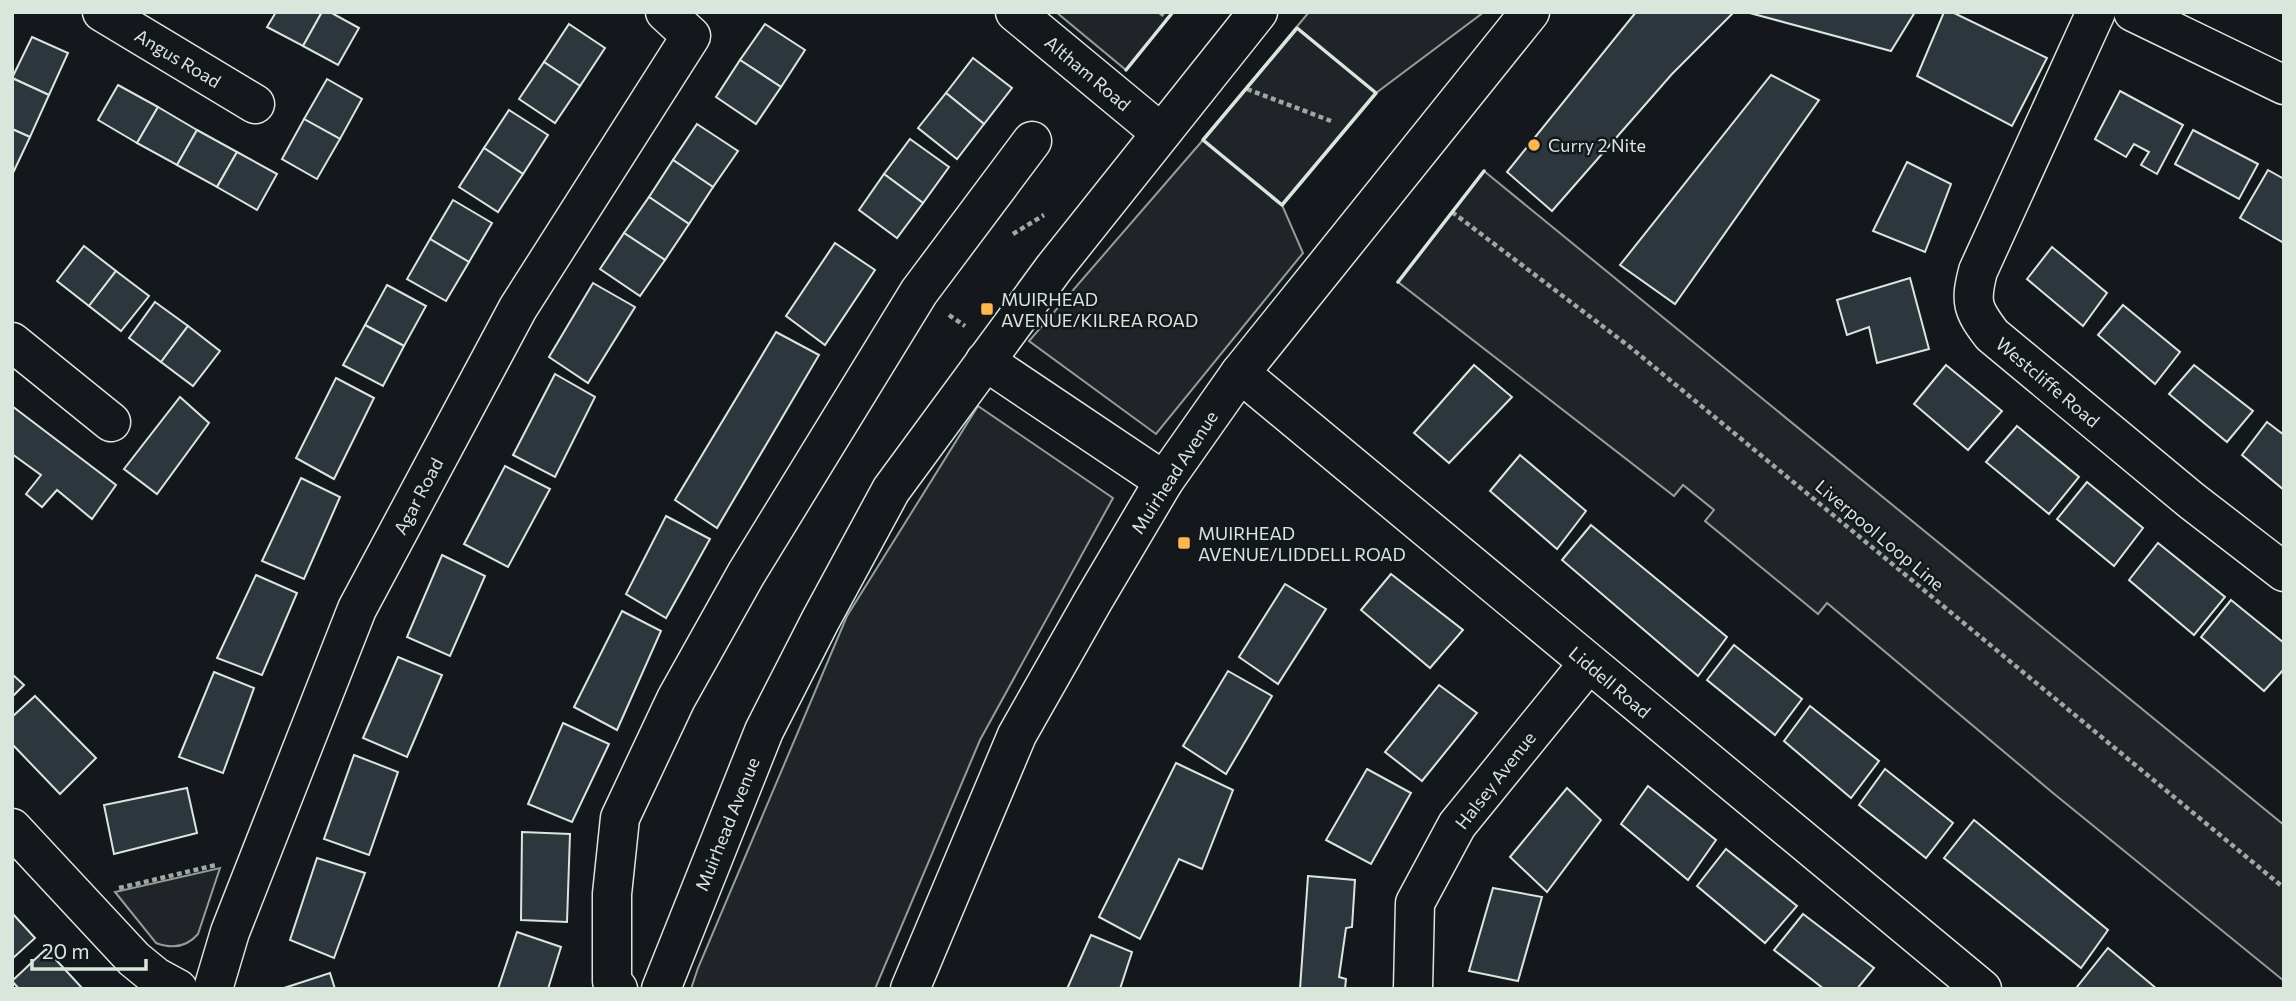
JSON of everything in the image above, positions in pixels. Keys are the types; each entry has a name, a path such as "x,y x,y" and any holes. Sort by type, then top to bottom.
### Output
{"street":[{"name":"Angus Road","path":"102,12 255,104"},
{"name":"Altham Road","path":"1015,12 1161,133"},
{"name":"Muirhead Avenue","path":"661,989 764,731 891,491 989,354 1258,12"},
{"name":"Muirhead Avenue","path":"910,989 1017,735 1164,481 1240,373 1530,12"},
{"name":"Westcliffe Road","path":"2096,12 1978,271 1972,297 1976,315 1992,335 2192,501 2284,572"},
{"path":"2133,12 2284,85"},
{"name":"Agar Road","path":"213,989 230,932 357,609 518,308 678,24"},
{"path":"618,989 612,981 612,894 620,818 676,699 746,574 919,292 1032,141"},
{"path":"12,342 111,422"},
{"path":"989,354 1164,481"},
{"name":"Liddell Road","path":"1240,373 1982,989"},
{"name":"Halsey Avenue","path":"1413,989 1415,903 1451,836 1457,825 1588,664"},
{"path":"12,828 141,965 156,978 178,989"}],"path":[{"path":"1160,12 1168,19"},
{"path":"1246,89 1331,121"},
{"path":"1002,241 1049,212"},
{"name":"Liverpool Loop Line","path":"1452,212 1630,347 2284,888"},
{"path":"919,292 989,354"},
{"path":"77,898 261,854"}],"shaded area":[{"path":"1056,12 1173,12 1126,70"},
{"path":"1309,12 1484,12 1376,93 1282,205 1303,253 1156,434 1029,341 1203,140"},
{"path":"1484,171 2284,825 2284,981 2053,793 1827,603 1818,614 1705,521 1714,510 1683,485 1674,496 1398,282"},
{"path":"978,406 1113,498 980,740 875,989 691,989 847,616"},
{"path":"220,868 198,934 179,946 156,943 115,892"}],"building":[{"path":"276,12 322,12 303,46 267,27"},
{"path":"322,12 330,12 359,28 338,65 303,46"},
{"path":"1636,12 1734,12 1672,74 1552,211 1507,172"},
{"path":"1746,12 1915,12 1891,51"},
{"path":"1944,12 1952,12 2047,58 2012,126 1917,76"},
{"path":"569,24 605,48 580,86 544,62"},
{"path":"765,24 805,50 781,87 740,60"},
{"path":"32,37 68,53 49,95 12,78"},
{"path":"973,58 1012,88 984,124 946,93"},
{"path":"740,60 781,87 756,124 716,97"},
{"path":"544,62 580,86 555,123 519,99"},
{"path":"1771,75 1819,100 1675,304 1620,265"},
{"path":"12,78 49,95 30,137 12,129"},
{"path":"327,79 362,99 340,139 304,119"},
{"path":"118,85 158,107 137,143 98,120"},
{"path":"2120,91 2183,125 2157,174 2141,165 2149,152 2134,144 2126,157 2095,139"},
{"path":"946,93 984,124 957,159 918,128"},
{"path":"158,107 197,130 177,165 137,143"},
{"path":"509,110 548,135 523,174 484,148"},
{"path":"304,119 340,139 317,179 282,159"},
{"path":"697,124 738,151 713,187 673,160"},
{"path":"12,129 30,137 12,175"},
{"path":"197,130 237,152 217,187 177,165"},
{"path":"2193,130 2258,164 2239,199 2175,164"},
{"path":"910,139 949,167 923,203 884,174"},
{"path":"484,148 523,174 498,212 459,187"},
{"path":"237,152 277,174 257,210 217,187"},
{"path":"673,160 713,187 689,224 649,197"},
{"path":"1907,162 1951,184 1925,252 1873,231"},
{"path":"2268,170 2284,179 2284,243 2240,218"},
{"path":"884,174 923,203 897,238 859,210"},
{"path":"649,197 689,224 665,260 624,233"},
{"path":"453,200 492,223 469,262 430,239"},
{"path":"624,233 665,260 640,296 600,269"},
{"path":"430,239 469,262 446,301 407,279"},
{"path":"835,243 875,270 825,345 786,316"},
{"path":"84,246 116,271 89,306 57,281"},
{"path":"2052,247 2107,293 2083,326 2027,279"},
{"path":"116,271 149,296 121,331 89,306"},
{"path":"1910,278 1929,349 1877,363 1869,327 1847,335 1837,300"},
{"path":"593,283 635,307 588,383 549,357"},
{"path":"387,285 426,306 404,346 365,325"},
{"path":"155,302 188,326 161,362 129,338"},
{"path":"2123,305 2180,352 2155,384 2098,335"},
{"path":"365,325 404,346 383,386 343,365"},
{"path":"188,326 220,351 193,386 161,362"},
{"path":"776,332 819,355 717,528 675,500"},
{"path":"1474,365 1512,397 1449,463 1414,433"},
{"path":"1946,365 2002,411 1968,450 1914,404"},
{"path":"2194,365 2253,411 2227,442 2169,394"},
{"path":"555,374 595,397 555,477 513,455"},
{"path":"336,378 374,398 334,479 296,458"},
{"path":"180,397 209,423 157,494 124,469"},
{"path":"12,406 116,485 92,519 57,490 42,507 26,494 41,475 12,454"},
{"path":"2267,422 2284,435 2284,490 2242,455"},
{"path":"2017,426 2079,477 2049,514 1986,462"},
{"path":"1520,455 1586,511 1557,549 1490,491"},
{"path":"505,466 550,489 508,567 464,544"},
{"path":"301,478 340,497 304,579 262,561"},
{"path":"2087,482 2143,528 2114,566 2057,519"},
{"path":"666,516 710,539 666,618 626,594"},
{"path":"1591,525 1727,637 1698,676 1562,560"},
{"path":"2158,543 2225,597 2194,635 2129,580"},
{"path":"442,555 485,576 450,656 407,637"},
{"path":"1391,574 1463,630 1430,668 1361,610"},
{"path":"256,575 297,593 262,675 217,658"},
{"path":"1285,584 1326,609 1278,684 1239,657"},
{"path":"2231,600 2284,643 2284,669 2264,691 2201,637"},
{"path":"622,611 661,631 617,730 574,707"},
{"path":"1734,645 1802,699 1775,735 1707,680"},
{"path":"398,657 442,675 407,757 363,738"},
{"path":"1228,671 1272,696 1226,774 1183,746"},
{"path":"214,672 254,688 223,773 179,757"},
{"path":"12,674 24,685 12,697"},
{"path":"1439,685 1477,713 1422,781 1385,752"},
{"path":"35,696 96,758 60,794 12,744 12,717"},
{"path":"1810,706 1879,761 1851,798 1784,741"},
{"path":"563,723 609,744 572,822 528,804"},
{"path":"354,755 398,772 369,855 324,839"},
{"path":"1176,763 1233,790 1202,869 1179,859 1140,939 1099,917"},
{"path":"1367,769 1411,793 1371,864 1326,840"},
{"path":"1885,769 1953,823 1926,858 1859,805"},
{"path":"1648,786 1716,840 1688,880 1621,824"},
{"path":"187,788 197,833 114,854 104,805"},
{"path":"1567,788 1601,820 1547,892 1510,857"},
{"path":"1974,820 2108,930 2081,968 1944,858"},
{"path":"522,832 570,834 567,922 521,920"},
{"path":"1726,849 1797,906 1765,943 1697,886"},
{"path":"317,858 365,873 334,958 290,940"},
{"path":"1308,876 1355,880 1352,927 1346,928 1339,977 1346,979 1345,989 1300,989"},
{"path":"1493,888 1542,897 1518,981 1469,971"},
{"path":"12,913 35,938 12,959"},
{"path":"1803,914 1874,968 1857,989 1824,989 1774,950"},
{"path":"517,932 561,947 548,989 498,989"},
{"path":"1091,935 1132,952 1120,989 1067,989"},
{"path":"2108,948 2157,989 2077,987"},
{"path":"46,949 83,989 19,989 12,981"},
{"path":"330,973 335,989 284,988"}],"wall":[{"path":"1126,70 1173,12"},
{"path":"1297,28 1376,93 1282,205 1203,140 1297,28"},
{"path":"1398,282 1484,171"}],"place":[{"name":"Curry 2 Nite","path":"1534,145"},
{"name":"MUIRHEAD AVENUE/KILREA ROAD","path":"987,309"},
{"name":"MUIRHEAD AVENUE/LIDDELL ROAD","path":"1184,543"}]}
